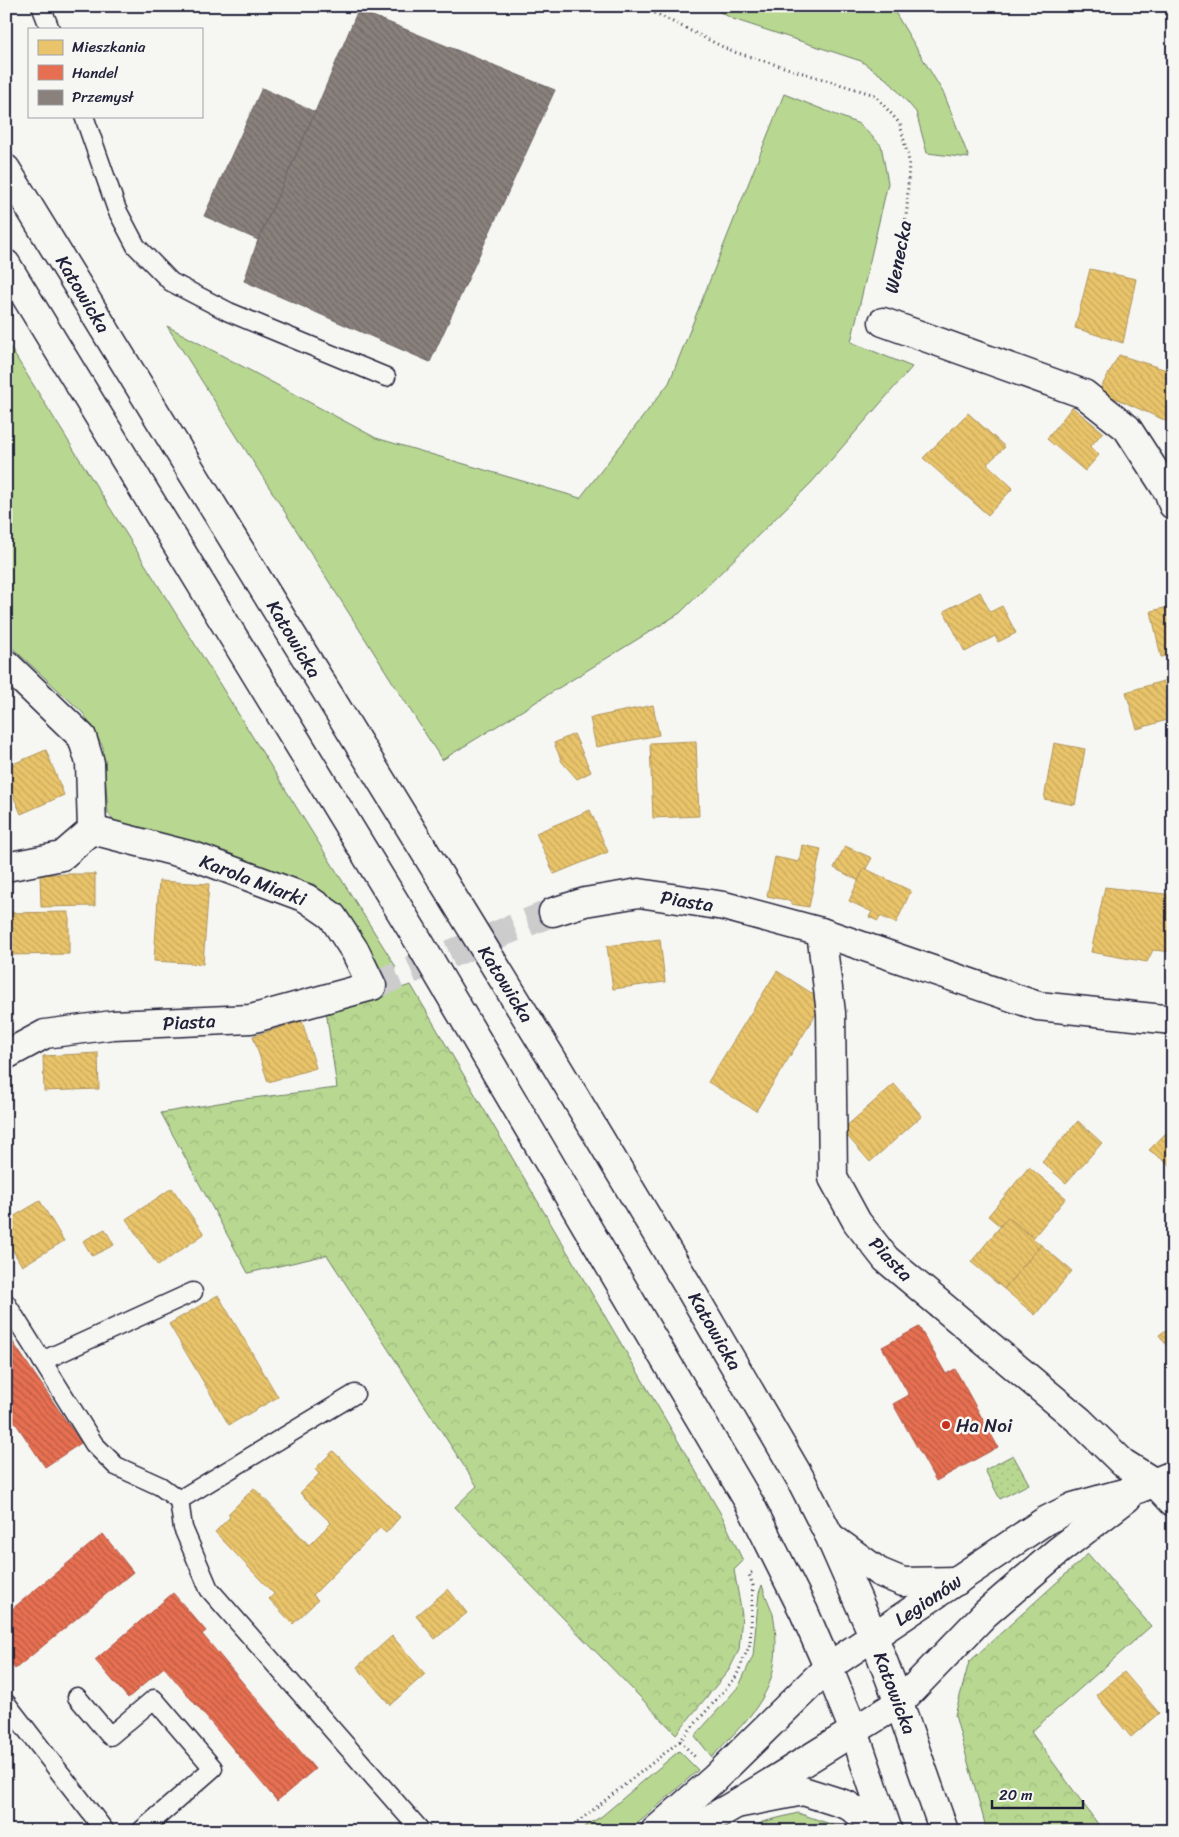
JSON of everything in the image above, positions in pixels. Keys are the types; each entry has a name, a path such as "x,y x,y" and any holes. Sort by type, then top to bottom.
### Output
{"main road":[{"name":"Katowicka","path":"6,169 562,1076 795,1469 830,1537 874,1637 944,1831"},
{"path":"6,264 418,940 750,1504 804,1612 828,1668 854,1731 888,1831"},
{"path":"883,322 1084,394 1127,428 1169,493 1173,505"},
{"path":"6,664 82,737 90,763 92,830 62,856 6,867"},
{"name":"Karola Miarki","path":"92,830 196,857 306,898 332,916 355,951 372,986"},
{"name":"Piasta","path":"553,912 585,902 639,893 724,906 821,932 1038,1006 1173,1020"},
{"name":"Piasta","path":"821,932 831,1013 833,1178 857,1222 886,1259 1080,1420 1123,1463 1160,1487"},
{"name":"Piasta","path":"6,1054 45,1034 113,1025 251,1019 372,986"},
{"path":"690,1831 899,1703 985,1614 1058,1551 1160,1487"},
{"name":"Legionów","path":"655,1831 715,1778 828,1668 1052,1518 1073,1507 1160,1487"},
{"path":"830,1537 879,1572 903,1582 957,1581"},
{"path":"736,1804 803,1791 848,1805 888,1831"}],"lane":[{"path":"41,6 50,28"},
{"path":"85,118 117,210 136,246 171,282 229,312 386,377"},
{"path":"42,1361 193,1292"},
{"path":"6,1303 94,1444 116,1466 160,1486 180,1500 183,1528 208,1589 421,1831"},
{"path":"180,1500 355,1394"},
{"path":"78,1697 110,1736 154,1699 212,1768 141,1831"},
{"path":"6,1703 105,1831"}],"path":[{"name":"Wenecka","path":"641,6 731,51 875,95 900,124 909,161 907,208 899,268 883,322"}],"green space":[{"path":"709,6 882,6 896,14 944,94 969,158 927,153 916,112 889,81 861,61 733,19"},
{"path":"784,94 859,124 881,145 888,183 851,342 912,367 811,483 680,613 442,760 167,326 376,438 580,498 669,383"},
{"path":"6,341 396,967 376,973 338,907 315,885 116,825 108,813 103,747 83,713 6,642"},
{"path":"411,985 722,1516 743,1561 734,1570 742,1615 739,1650 729,1670 676,1734 455,1507 477,1486 327,1255 248,1273 161,1113 236,1100 337,1088 326,1010"},
{"path":"1013,1455 1029,1484 1000,1499 985,1470"},
{"path":"1088,1554 1151,1626 1031,1732 1103,1831 987,1831 955,1715 969,1662"},
{"path":"762,1585 775,1623 776,1653 770,1682 755,1709 712,1757 695,1736 739,1686 753,1656 759,1593"},
{"path":"679,1751 698,1770 643,1819 627,1831 578,1831 602,1816"},
{"path":"798,1813 833,1825 837,1831 752,1831 762,1822"}],"building: Mieszkania":[{"path":"1090,269 1136,279 1123,343 1075,328"},
{"path":"1119,355 1173,372 1173,420 1171,423 1099,391"},
{"path":"1072,407 1103,432 1090,447 1099,455 1085,471 1047,439"},
{"path":"968,413 1005,447 987,464 1013,488 988,515 923,458"},
{"path":"980,592 990,612 1002,606 1016,633 998,642 995,636 965,652 944,611"},
{"path":"1173,606 1173,655 1161,657 1151,611"},
{"path":"1170,679 1173,688 1173,718 1137,729 1126,692"},
{"path":"653,705 659,735 596,747 590,718"},
{"path":"574,734 591,772 577,779 562,762 554,743"},
{"path":"696,741 699,816 653,818 650,743"},
{"path":"1054,743 1085,749 1075,805 1044,799"},
{"path":"46,750 64,795 21,814 6,779 6,767"},
{"path":"590,810 608,852 554,874 536,833"},
{"path":"802,845 821,849 809,907 791,904 791,901 767,896 775,857 799,862"},
{"path":"845,846 872,858 859,881 834,868"},
{"path":"864,868 911,891 896,923 880,916 878,921 869,917 872,912 849,901"},
{"path":"40,874 95,874 95,906 41,907"},
{"path":"159,881 209,884 203,964 154,961"},
{"path":"1105,887 1173,895 1173,952 1153,950 1147,962 1091,952"},
{"path":"69,912 69,954 6,955 6,913"},
{"path":"660,939 665,982 613,989 607,946"},
{"path":"777,971 824,1001 756,1111 708,1082"},
{"path":"302,1021 316,1068 268,1082 253,1036"},
{"path":"98,1053 99,1089 44,1091 43,1056"},
{"path":"894,1084 922,1116 870,1162 842,1130"},
{"path":"1078,1121 1102,1143 1066,1183 1042,1162"},
{"path":"1173,1126 1173,1167 1149,1150"},
{"path":"1029,1167 1066,1198 1033,1238 1008,1217 1000,1226 988,1216"},
{"path":"172,1188 204,1234 158,1266 126,1219"},
{"path":"40,1201 64,1241 22,1266 6,1239 6,1221"},
{"path":"1008,1217 1041,1245 1004,1289 971,1262"},
{"path":"105,1229 114,1245 92,1256 83,1241"},
{"path":"1041,1245 1072,1271 1035,1315 1004,1289"},
{"path":"218,1295 278,1397 229,1425 169,1324"},
{"path":"1173,1325 1173,1354 1159,1335"},
{"path":"333,1451 400,1517 386,1533 380,1528 313,1595 318,1600 293,1624 269,1599 274,1594 215,1532 230,1517 228,1514 254,1488 309,1545 331,1523 300,1493 319,1474 315,1469"},
{"path":"448,1589 467,1613 435,1639 416,1616"},
{"path":"392,1636 425,1674 390,1705 357,1667"},
{"path":"1124,1672 1159,1713 1131,1737 1096,1695"}],"building: Handel":[{"name":"Ha Noi","path":"919,1327 946,1374 955,1369 998,1447 936,1481 893,1404 909,1395 882,1347"},
{"path":"6,1332 81,1443 45,1467 6,1409"},
{"path":"103,1534 133,1572 15,1669 6,1658 6,1614"},
{"path":"173,1593 206,1631 202,1634 315,1769 277,1801 164,1667 128,1698 95,1660"}],"building: Przemysł":[{"path":"358,10 555,90 430,362 244,281 258,240"},
{"path":"262,88 315,112 258,240 204,216"}],"tunnel":[{"path":"372,986 553,912"}],"place":[{"name":"Ha Noi","path":"946,1425"}]}
